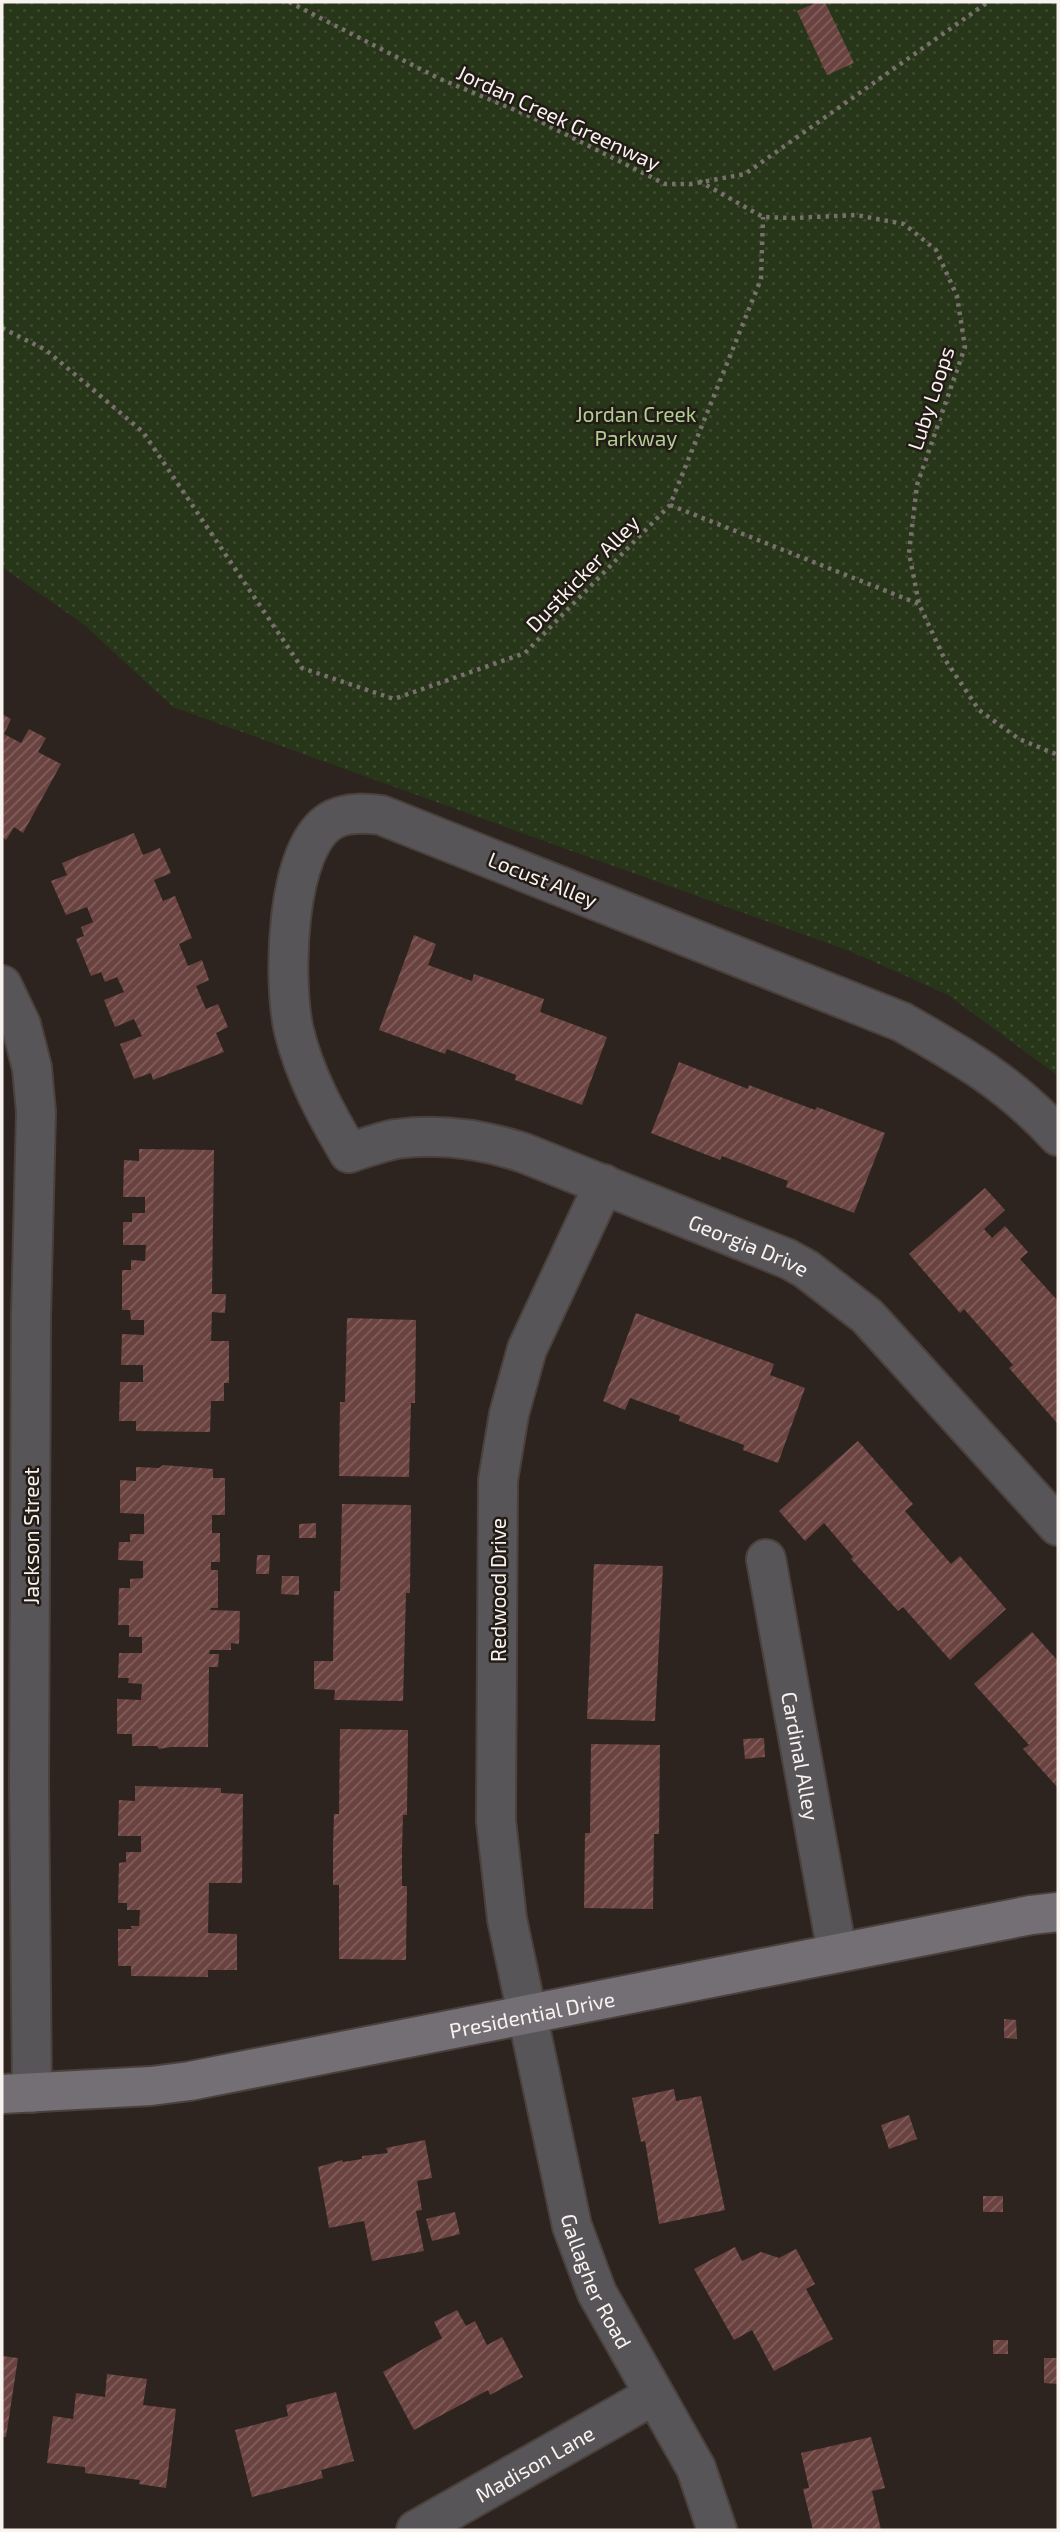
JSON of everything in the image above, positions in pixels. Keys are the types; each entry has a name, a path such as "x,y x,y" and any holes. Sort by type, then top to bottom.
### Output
{"street":[{"name":"Locust Alley","path":"349,1153 315,1094 294,1030 287,975 288,929 302,863 315,835 333,819 358,812 381,815 902,1022 970,1060 1031,1107 1058,1136"},
{"name":"Jackson Street","path":"2,985 20,1025 32,1068 36,1112 31,1331 29,1784 17,2094"},
{"name":"Georgia Drive","path":"349,1153 394,1139 440,1136 487,1141 604,1184 788,1259 850,1301 867,1316 1053,1511"},
{"name":"Redwood Drive","path":"528,2014 507,1919 496,1821 498,1480 509,1414 527,1349 604,1184"},
{"name":"Cardinal Alley","path":"766,1559 837,1952"},
{"name":"Presidential Drive","path":"17,2094 190,2081 837,1952 1058,1912"},
{"name":"Gallagher Road","path":"528,2014 572,2226 597,2293 696,2468 717,2530"},
{"name":"Madison Lane","path":"416,2530 654,2395"}],"path":[{"name":"Jordan Creek Greenway","path":"289,2 440,79 527,115 665,184 691,184 745,174 988,2"},
{"name":"Luby Loops","path":"699,181 763,217 856,215 904,224 936,250 957,296 965,347 917,485 909,553 919,604 944,657 979,710 1019,739 1058,755"},
{"name":"Dustkicker Alley","path":"2,328 46,350 143,432 302,668 394,699 525,653 670,506 761,279 763,217"},
{"path":"670,506 919,604"}],"green space":[{"name":"Jordan Creek Parkway","path":"2,2 1058,2 1058,1076 948,995 852,952 173,707 83,624 2,567"}],"building":[{"path":"818,2 825,2 854,63 827,75 797,11"},
{"path":"2,714 11,719 4,734 21,743 29,729 46,738 38,752 61,764 23,833 14,827 6,840 2,837"},
{"path":"134,833 143,855 160,848 171,873 154,880 163,901 175,896 192,938 179,944 188,966 202,960 209,980 196,986 206,1009 218,1004 228,1027 216,1033 224,1052 153,1080 151,1073 134,1079 120,1044 142,1036 134,1019 115,1027 104,1000 124,992 117,977 105,982 101,972 91,976 76,939 84,936 81,927 93,922 87,907 66,915 51,881 67,875 62,863"},
{"path":"414,935 436,944 428,965 472,981 474,974 544,999 540,1012 607,1037 582,1105 515,1080 516,1075 447,1049 445,1054 379,1030"},
{"path":"679,1062 748,1089 749,1085 885,1133 854,1213 786,1187 788,1181 722,1156 720,1160 651,1133"},
{"path":"139,1149 214,1150 212,1294 226,1294 225,1313 212,1312 211,1341 229,1341 229,1383 224,1383 224,1401 211,1401 210,1432 136,1431 136,1421 119,1421 120,1382 143,1382 143,1365 121,1365 122,1334 144,1335 144,1320 131,1320 130,1310 122,1310 122,1270 131,1270 131,1260 145,1261 146,1245 123,1245 123,1222 132,1222 132,1213 145,1213 145,1197 123,1197 124,1160 139,1161"},
{"path":"985,1188 1005,1210 984,1229 992,1238 1005,1226 1028,1252 1020,1259 1058,1301 1058,1424 1009,1368 1013,1365 964,1309 960,1313 909,1254"},
{"path":"636,1313 774,1364 770,1375 805,1388 778,1463 743,1450 744,1445 679,1421 680,1416 630,1398 625,1410 603,1401"},
{"path":"347,1318 416,1320 415,1403 411,1403 409,1477 339,1476 340,1402 345,1402"},
{"path":"858,1441 913,1504 905,1511 951,1564 960,1556 1006,1609 950,1660 903,1607 898,1611 851,1559 853,1557 824,1523 805,1541 779,1511"},
{"path":"163,1465 213,1469 213,1478 225,1478 225,1515 212,1515 212,1533 220,1533 220,1562 211,1562 211,1570 218,1570 218,1608 210,1610 240,1611 239,1644 231,1643 231,1650 210,1650 209,1654 219,1654 218,1667 209,1667 208,1747 159,1749 157,1746 132,1746 132,1734 117,1734 117,1699 141,1700 142,1684 128,1683 129,1678 118,1678 119,1653 142,1653 142,1637 129,1637 129,1625 118,1625 119,1588 130,1588 130,1579 143,1578 143,1561 118,1560 119,1542 130,1542 130,1534 144,1534 144,1514 120,1513 120,1480 136,1481 136,1467 159,1468"},
{"path":"342,1504 411,1505 410,1593 406,1593 403,1701 334,1700 335,1690 314,1689 314,1661 333,1661 334,1591 340,1591"},
{"path":"316,1523 316,1538 299,1538 299,1524"},
{"path":"257,1555 270,1555 269,1574 256,1574"},
{"path":"594,1564 663,1566 655,1721 587,1719"},
{"path":"282,1576 299,1576 299,1595 281,1594"},
{"path":"1032,1632 1058,1661 1058,1788 1023,1749 1029,1745 974,1684"},
{"path":"340,1729 408,1730 407,1815 403,1815 402,1849 402,1886 407,1886 406,1960 339,1959 339,1885 333,1885 333,1848 334,1814 339,1814"},
{"path":"764,1738 765,1757 745,1759 743,1739"},
{"path":"591,1744 660,1745 659,1834 654,1834 653,1909 584,1908 585,1833 590,1833"},
{"path":"135,1786 221,1788 221,1793 243,1794 242,1883 209,1883 208,1933 237,1934 237,1970 208,1970 208,1977 131,1976 131,1966 118,1966 118,1929 139,1926 140,1910 127,1910 127,1903 118,1903 119,1863 126,1862 126,1852 141,1852 141,1836 118,1836 119,1800 135,1801"},
{"path":"1004,2019 1016,2020 1017,2039 1004,2038"},
{"path":"674,2089 676,2101 701,2096 725,2210 659,2224 645,2141 641,2142 632,2098"},
{"path":"909,2115 917,2139 889,2149 881,2125"},
{"path":"425,2140 432,2178 417,2181 422,2210 416,2211 424,2251 372,2261 364,2221 329,2228 318,2167 342,2160 362,2159 362,2156 388,2153 386,2148"},
{"path":"983,2196 1003,2196 1003,2212 983,2212"},
{"path":"455,2212 460,2234 432,2241 426,2219"},
{"path":"735,2247 742,2261 761,2252 779,2258 796,2249 815,2284 806,2289 833,2339 774,2371 752,2330 734,2340 694,2269"},
{"path":"457,2310 466,2326 475,2321 487,2345 502,2337 523,2377 490,2395 488,2390 414,2430 383,2372 442,2338 434,2322"},
{"path":"993,2340 1008,2340 1008,2354 993,2354"},
{"path":"2,2356 18,2358 6,2437 2,2437"},
{"path":"1044,2358 1058,2358 1058,2384 1044,2383"},
{"path":"107,2374 147,2379 143,2405 176,2409 166,2488 139,2484 140,2480 85,2473 85,2467 47,2463 53,2416 73,2419 76,2393 105,2397"},
{"path":"336,2392 354,2461 321,2470 323,2478 252,2497 235,2430 288,2416 286,2405"},
{"path":"871,2437 885,2488 872,2491 881,2530 813,2530 803,2489 809,2488 801,2453"}]}
